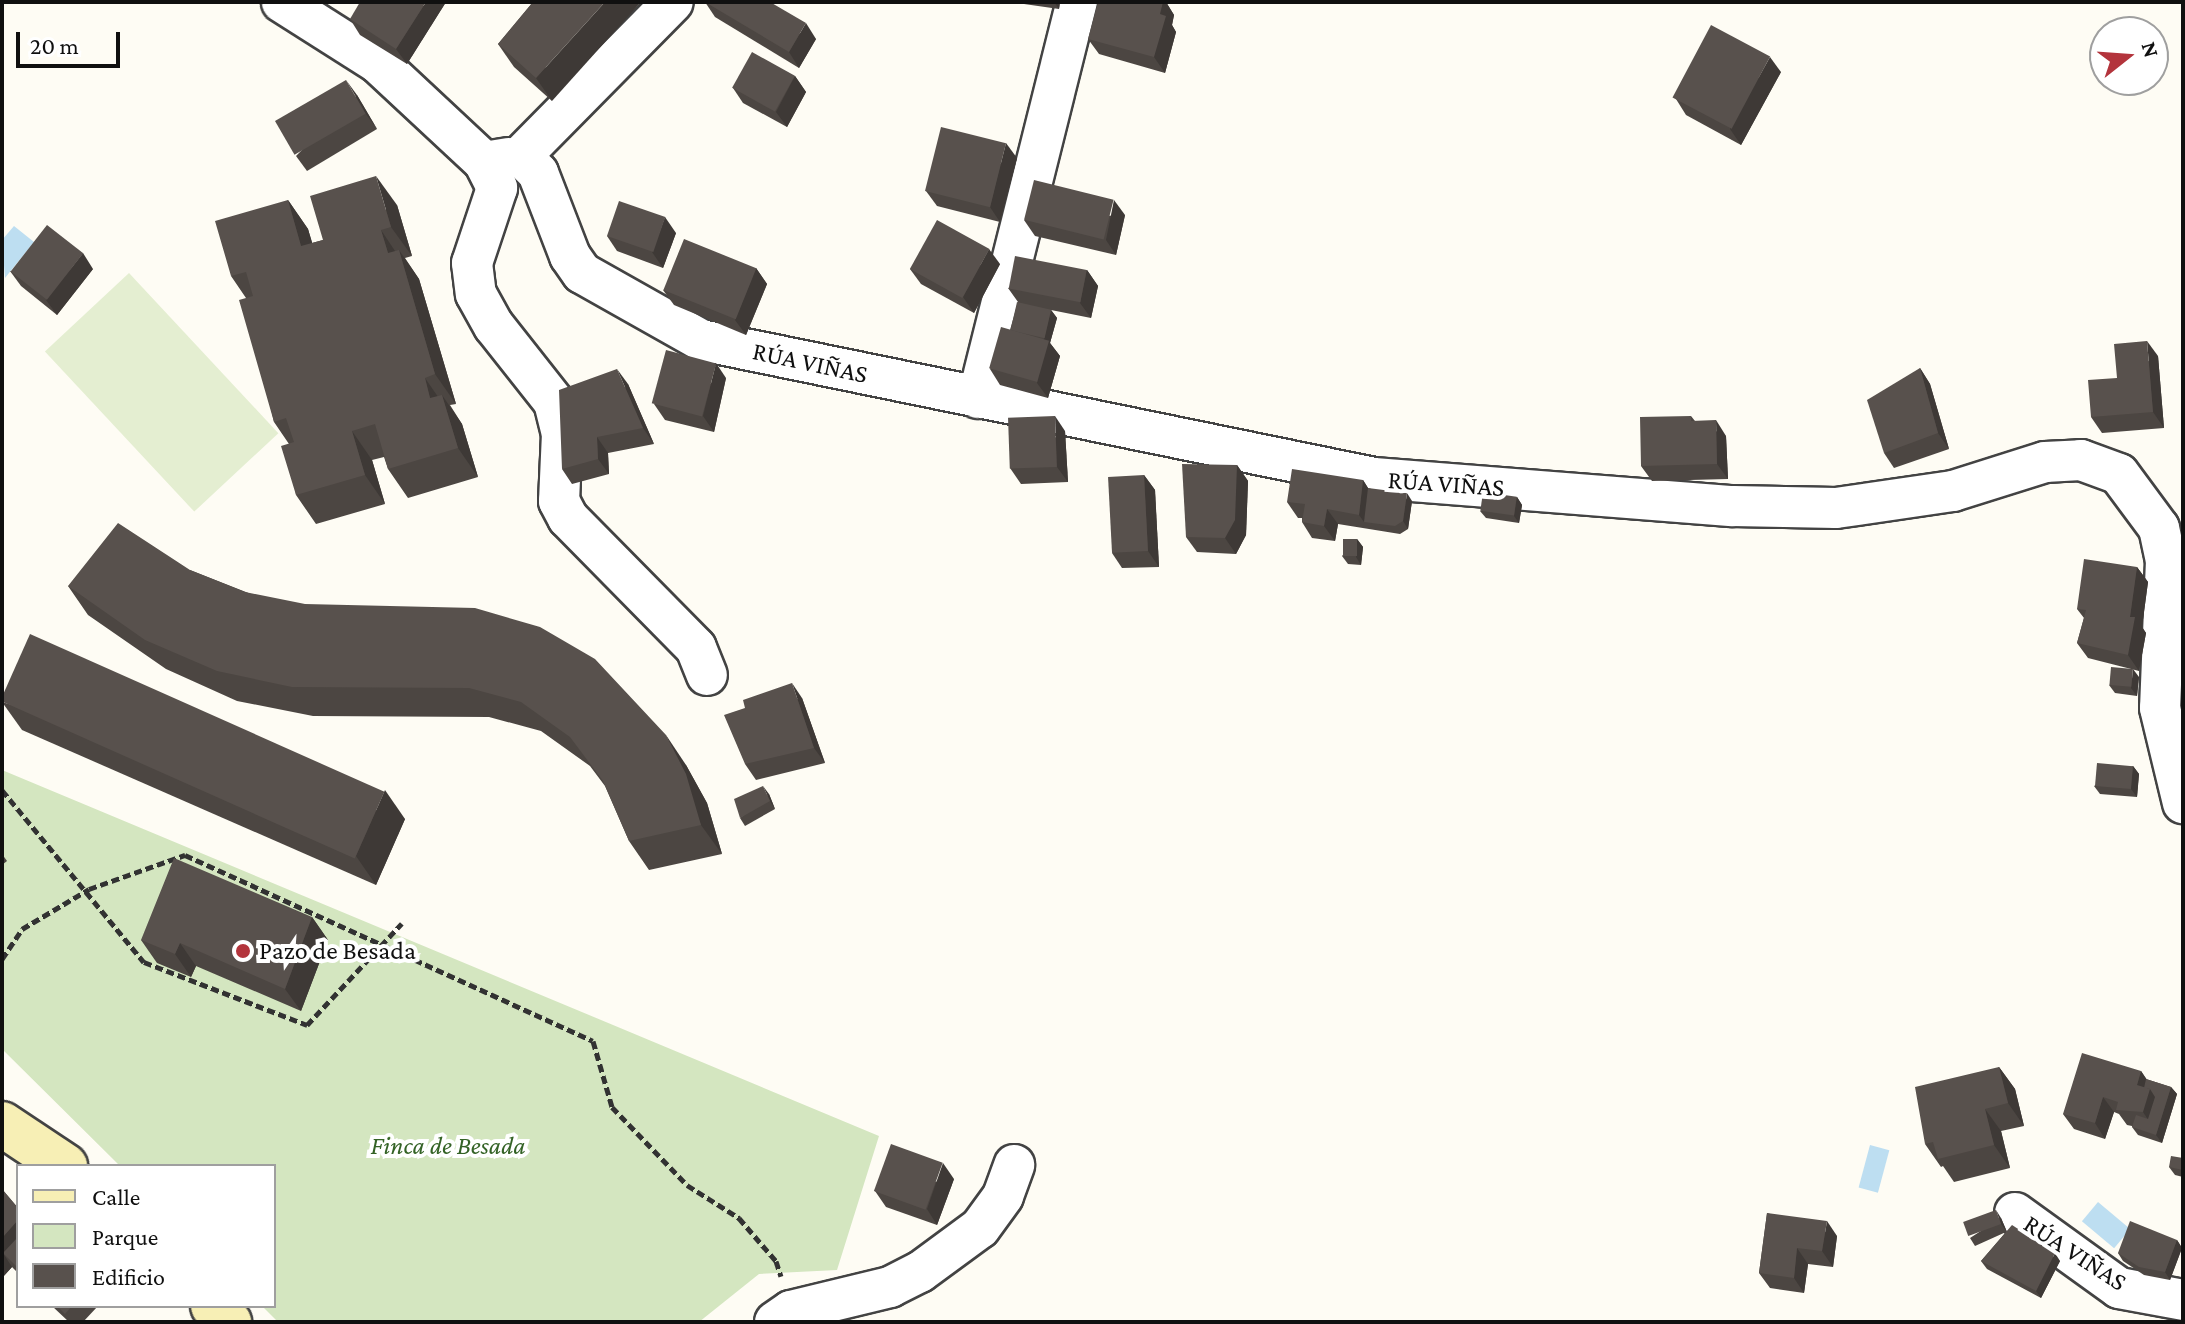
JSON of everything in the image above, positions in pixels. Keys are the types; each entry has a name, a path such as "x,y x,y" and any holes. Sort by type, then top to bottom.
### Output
{"main road":[{"path":"2,1124 62,1164"}],"street":[{"name":"RÚA VIÑAS","path":"282,2 378,63 503,159 538,173 570,256 582,273 664,322 701,340 1374,478 1733,506 1836,508 1953,491 2045,462 2081,460 2119,474 2159,528 2166,560 2160,708 2183,803"},
{"path":"673,2 503,159 497,188 472,263 476,294 494,326 554,402 562,433 559,501 568,518 696,648 707,675"},
{"path":"978,398 1077,2"},
{"path":"783,1317 890,1287 931,1264 980,1228 1003,1196 1014,1165"},
{"name":"RÚA VIÑAS","path":"2015,1213 2119,1288 2183,1300"}],"path":[{"path":"2,790 89,889 144,962 307,1025 402,923"},
{"path":"2,959 22,929 89,889 185,855 387,942 593,1041 612,1107 687,1185 739,1218 776,1261 783,1317"}],"green space":[{"path":"129,273 278,433 194,512 45,351"},
{"name":"Finca de Besada","path":"2,770 879,1136 837,1270 759,1274 699,1322 278,1322 264,1308 276,1308 276,1164 118,1164 2,1049"}],"water":[{"path":"14,226 34,242 5,278 2,240"},
{"path":"1870,1145 1889,1150 1878,1193 1859,1188"},
{"path":"2098,1202 2130,1229 2114,1248 2082,1221"}],"building":[{"path":"360,2 426,2 396,49 350,19"},
{"path":"533,2 605,2 536,78 498,44"},
{"path":"705,2 770,2 806,23 789,52"},
{"path":"1098,2 1163,2 1160,14 1166,16 1154,57 1088,39"},
{"path":"1711,25 1770,56 1732,129 1673,97"},
{"path":"752,52 795,76 775,112 732,88"},
{"path":"346,80 366,114 294,155 275,121"},
{"path":"941,127 1006,143 990,207 925,191"},
{"path":"376,176 391,227 381,230 388,253 399,250 435,374 425,378 430,398 442,395 458,448 388,469 375,424 352,431 365,475 296,495 281,446 294,442 286,418 274,422 239,300 253,296 246,272 231,276 215,221 288,200 301,246 323,240 310,196"},
{"path":"1034,180 1114,200 1104,240 1024,220"},
{"path":"619,201 665,217 653,252 607,236"},
{"path":"937,220 989,249 962,298 910,269"},
{"path":"47,225 83,253 47,300 11,271"},
{"path":"684,239 756,268 736,319 663,290"},
{"path":"1015,256 1087,270 1080,302 1009,288"},
{"path":"1017,302 1051,310 1045,338 1010,330"},
{"path":"1001,327 1049,341 1037,382 989,368"},
{"path":"2147,341 2153,412 2091,417 2088,380 2117,378 2114,344"},
{"path":"666,350 716,363 702,417 652,403"},
{"path":"1920,368 1938,433 1884,453 1867,400"},
{"path":"617,369 643,428 597,437 598,459 562,469 559,390"},
{"path":"1055,416 1057,467 1010,469 1008,418"},
{"path":"1691,416 1691,421 1716,420 1717,464 1641,466 1640,417"},
{"path":"1182,464 1237,465 1235,520 1225,538 1186,537"},
{"path":"1292,469 1363,480 1359,515 1327,509 1324,526 1302,522 1305,504 1287,502"},
{"path":"1144,475 1148,551 1112,553 1108,477"},
{"path":"1368,488 1407,493 1403,521 1395,526 1364,522"},
{"path":"1483,492 1517,497 1514,516 1480,511"},
{"path":"118,523 190,570 245,592 305,604 475,608 540,627 595,659 666,735 686,774 701,825 629,841 603,781 570,737 521,702 469,688 292,687 217,671 145,640 68,586"},
{"path":"1343,539 1357,539 1357,556 1343,556"},
{"path":"2084,559 2137,567 2130,617 2135,617 2128,655 2077,643 2086,610 2077,609"},
{"path":"30,634 384,792 355,859 2,701"},
{"path":"2111,667 2133,669 2131,687 2109,685"},
{"path":"792,683 814,748 745,764 724,715 745,708 743,700"},
{"path":"2097,763 2133,766 2131,789 2095,786"},
{"path":"763,786 770,801 740,818 734,799"},
{"name":"Pazo de Besada","path":"174,858 312,917 285,989 180,943 175,954 141,940"},
{"path":"2082,1053 2141,1071 2137,1085 2150,1089 2143,1112 2116,1110 2118,1102 2103,1097 2095,1123 2063,1114"},
{"path":"1999,1067 2008,1103 1985,1109 1994,1145 1938,1159 1933,1142 1925,1144 1915,1087"},
{"path":"2146,1079 2171,1087 2156,1135 2132,1127 2136,1115 2148,1119 2155,1097 2150,1089 2144,1088"},
{"path":"891,1144 943,1163 926,1210 874,1191"},
{"path":"2171,1156 2183,1158 2183,1170 2169,1167"},
{"path":"2,1189 16,1206 16,1222 2,1238"},
{"path":"1996,1210 2001,1224 1968,1236 1963,1222"},
{"path":"1767,1213 1827,1221 1822,1251 1797,1248 1794,1278 1759,1273"},
{"path":"2130,1221 2177,1240 2165,1272 2139,1267 2118,1253"},
{"path":"2012,1225 2055,1253 2036,1291 1981,1261"},
{"path":"16,1239 16,1266 3,1253"}],"place":[{"name":"Pazo de Besada","path":"243,951"}]}
